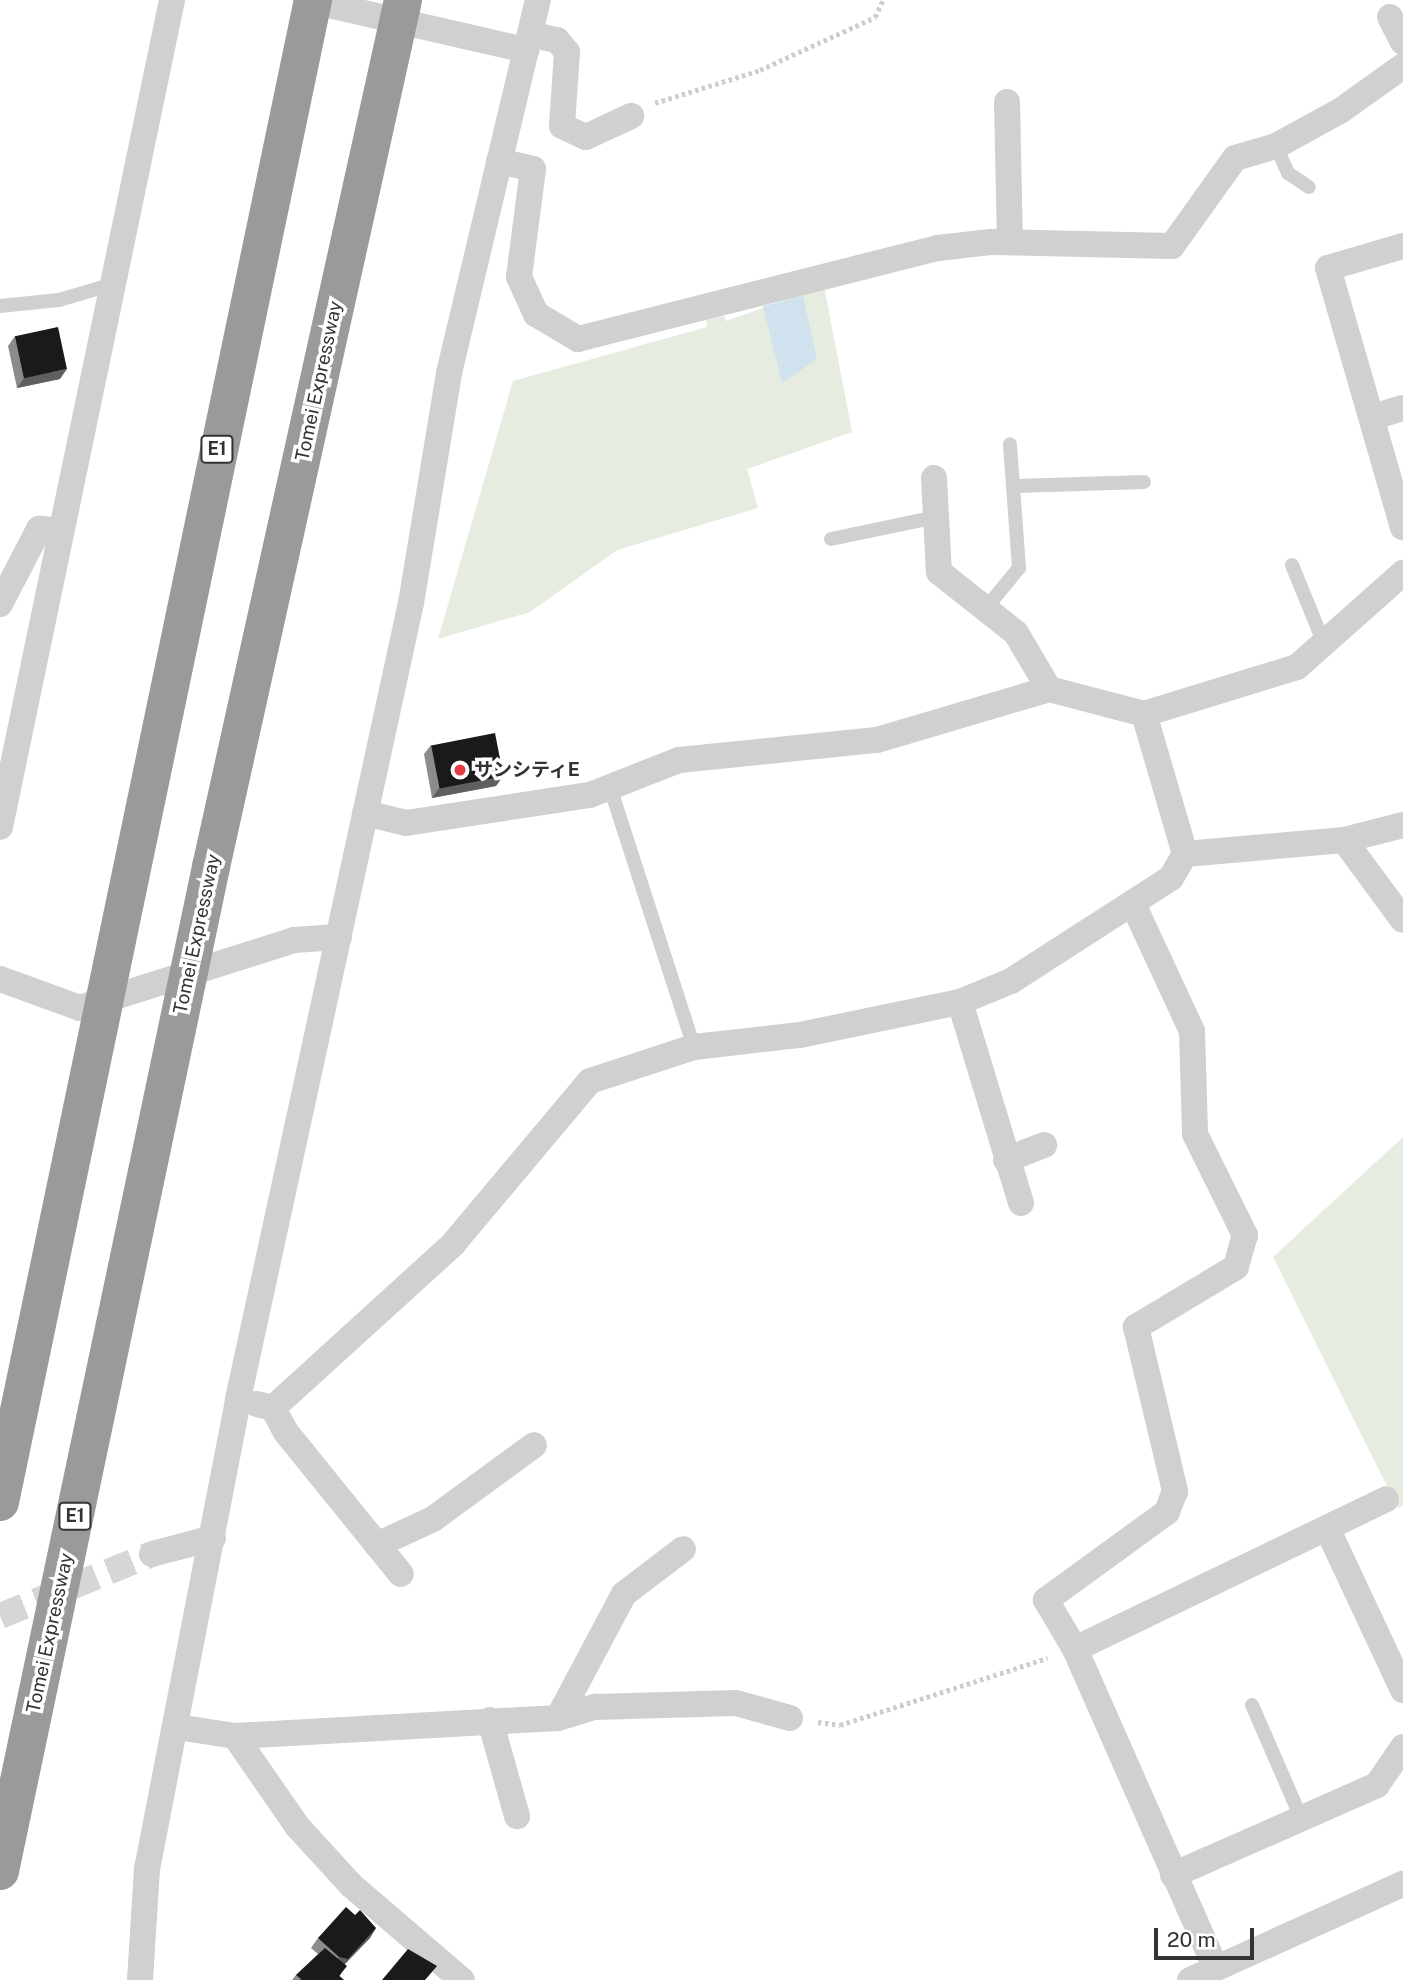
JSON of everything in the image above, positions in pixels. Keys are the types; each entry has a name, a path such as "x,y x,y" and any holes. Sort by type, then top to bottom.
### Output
{"highway":[{"name":"E1","path":"0,1502 313,0"},
{"name":"Tomei Expressway","path":"0,1871 211,867 403,0"}],"street":[{"path":"0,827 172,0"},
{"path":"307,0 457,35 528,42 557,40 567,52 562,126 586,137 639,111"},
{"path":"141,1980 147,1869 177,1727 239,1399 411,603 449,373 538,0"},
{"path":"1390,17 1403,43"},
{"path":"499,161 533,169 519,277 524,290 536,314 578,339 938,248 1010,242 1172,246 1235,158 1276,146 1340,111 1403,66"},
{"path":"1007,103 1010,242"},
{"path":"1403,246 1328,268 1403,527"},
{"path":"1373,416 1403,408"},
{"path":"934,478 939,572 1016,633 1049,689"},
{"path":"0,604 39,529 61,530"},
{"path":"365,813 406,823 590,795 608,783 679,760 877,740 1049,689 1144,714 1236,690 1297,667 1325,646 1403,573"},
{"path":"273,1408 453,1244 590,1081 694,1047 800,1035 960,1002 1011,981 1171,878 1185,854 1144,714"},
{"path":"1185,854 1344,840 1403,825"},
{"path":"1344,840 1403,920"},
{"path":"1133,904 1192,1031 1195,1134 1245,1235 1236,1268 1136,1327 1175,1491 1167,1512 1046,1600 1075,1649 1216,1969"},
{"path":"0,979 80,1008 294,940 339,937"},
{"path":"960,1002 1021,1203"},
{"path":"1006,1160 1044,1145"},
{"path":"239,1399 273,1408 401,1574"},
{"path":"377,1545 433,1519 534,1445"},
{"path":"1075,1649 1328,1530 1386,1499"},
{"path":"1328,1530 1403,1690"},
{"path":"152,1554 213,1538"},
{"path":"558,1718 624,1594 683,1549"},
{"path":"177,1727 235,1736 558,1718 595,1707 736,1703 790,1718"},
{"path":"490,1720 517,1816"},
{"path":"235,1736 297,1826 351,1885 462,1980"},
{"path":"1173,1875 1377,1785 1403,1747"},
{"path":"1189,1980 1403,1884"}],"lane":[{"path":"1276,146 1288,173 1309,187"},
{"path":"0,306 113,284"},
{"path":"986,608 1019,568 1010,444"},
{"path":"1014,486 1144,482"},
{"path":"831,539 936,517"},
{"path":"1292,565 1325,646"},
{"path":"608,783 694,1047"},
{"path":"1252,1705 1303,1819"}],"path":[{"path":"639,111 760,70 875,17 883,0"},
{"path":"840,1725 1075,1649"}],"shaded area":[{"path":"824,286 852,432 747,469 758,508 617,550 530,612 438,639 513,381 707,327 706,320 724,316 726,321"},
{"path":"1403,1137 1403,1505 1398,1508 1273,1257"}],"water":[{"path":"803,296 817,359 782,383 763,306"}],"building":[{"path":"58,327 67,369 24,378 15,336"},
{"name":"サンシティE","path":"495,733 503,776 440,789 431,745"},
{"path":"346,1907 355,1915 360,1910 376,1928 348,1959 339,1957 318,1938"},
{"path":"325,1948 347,1966 339,1976 344,1980 300,1980 296,1975"},
{"path":"408,1949 437,1966 425,1980 382,1980"}],"tunnel":[{"path":"0,1616 152,1554"}],"place":[{"name":"サンシティE","path":"460,770"}]}
